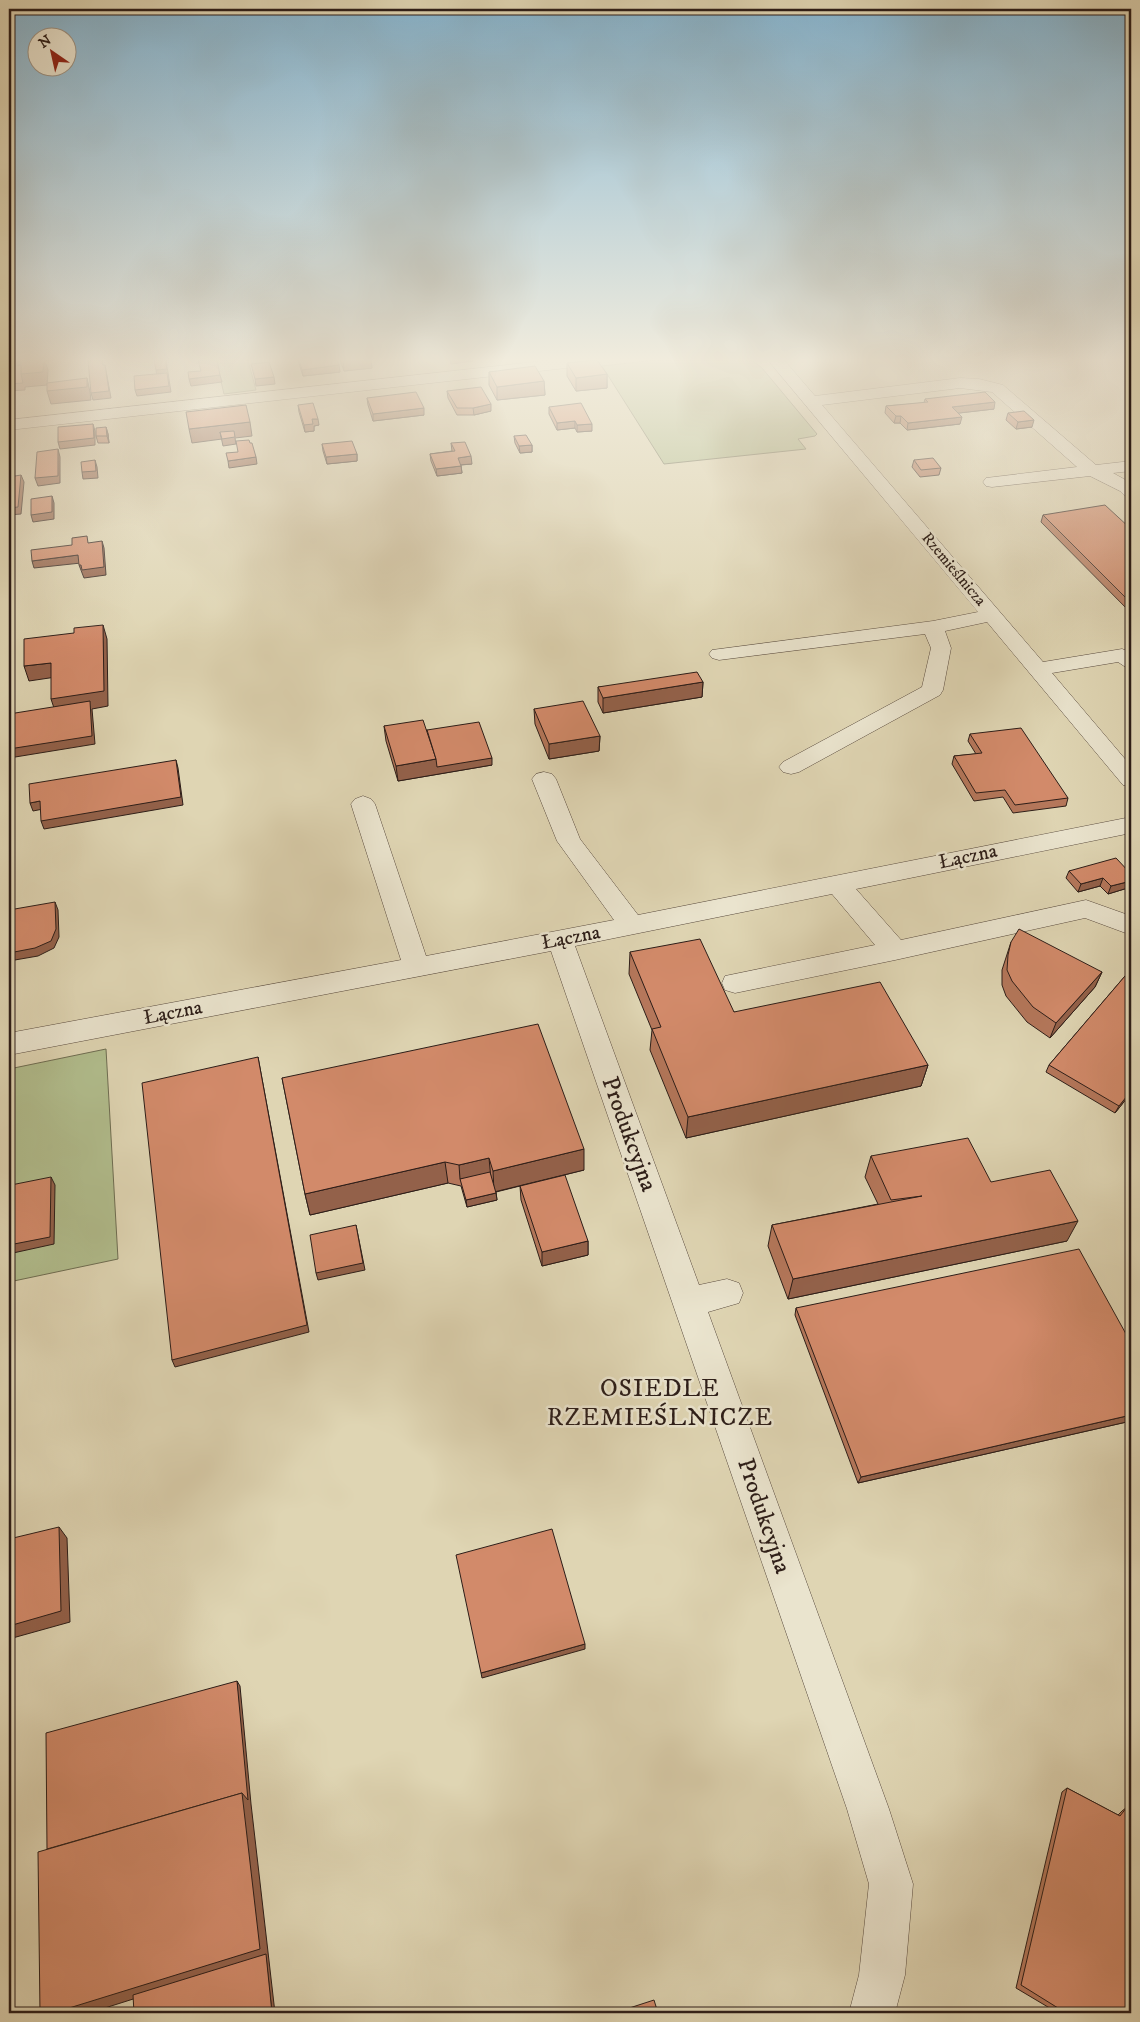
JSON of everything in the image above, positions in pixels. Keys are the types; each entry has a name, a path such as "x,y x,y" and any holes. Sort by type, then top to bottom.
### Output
{"street":[{"name":"Rzemieślnicza","path":"856,454 1131,780"},
{"path":"1072,454 1090,470 1126,487 1131,492"},
{"path":"992,482 1131,466"},
{"path":"719,654 933,627 993,615"},
{"path":"791,767 932,690 940,648 933,627"},
{"path":"1038,669 1122,655 1131,662"},
{"path":"544,779 569,841 631,925"},
{"path":"364,804 416,967"},
{"name":"Łączna","path":"9,1044 560,940 1131,825"},
{"path":"838,884 895,951"},
{"path":"734,983 895,951 1086,909 1131,926"},
{"name":"Produkcyjna","path":"560,940 868,1809 890,1884 882,1975 872,2013"},
{"path":"688,1302 727,1294"}],"green space":[{"path":"658,454 755,454 664,464"},
{"path":"106,1049 118,1259 9,1282 9,1069"}],"building":[{"path":"37,454 58,454 58,476 35,478"},
{"path":"226,454 255,454 256,457 228,461"},
{"path":"325,454 353,454 326,457"},
{"path":"430,454 470,454 471,456 458,458 461,466 436,469"},
{"path":"933,458 941,468 921,470 914,460"},
{"path":"95,460 96,471 82,472 81,462"},
{"path":"21,475 18,507 9,508 9,477"},
{"path":"52,496 52,512 31,515 31,499"},
{"path":"1105,505 1131,529 1131,603 1043,515"},
{"path":"87,536 88,543 102,541 104,567 82,570 81,565 79,565 78,555 32,561 31,550 72,545 72,538"},
{"path":"103,625 104,691 51,699 51,663 24,666 24,639 74,633 74,628"},
{"path":"697,672 703,682 603,698 598,687"},
{"path":"90,701 92,736 9,749 9,714"},
{"path":"583,701 600,736 549,744 534,709"},
{"path":"423,720 436,759 396,766 384,726"},
{"path":"479,722 492,758 437,767 427,730"},
{"path":"1021,728 1068,798 1015,805 1005,790 976,793 954,756 982,753 970,734"},
{"path":"176,760 181,797 41,821 40,801 30,803 29,784"},
{"path":"1116,858 1131,874 1131,881 1111,886 1103,878 1081,884 1069,871"},
{"path":"55,902 56,929 51,941 35,948 9,953 9,910"},
{"path":"1019,929 1102,972 1056,1023 1033,1007 1012,981 1007,970 1011,942"},
{"path":"700,939 734,1012 880,982 928,1065 688,1117 652,1029 661,1027 630,952"},
{"path":"1131,969 1131,1091 1119,1106 1049,1065"},
{"path":"538,1024 584,1149 493,1171 489,1158 459,1165 445,1162 305,1194 282,1078"},
{"path":"258,1057 307,1325 172,1360 142,1083"},
{"path":"968,1138 991,1182 1050,1170 1078,1221 793,1279 772,1225 922,1196 891,1200 871,1156"},
{"path":"490,1172 496,1193 466,1200 460,1179"},
{"path":"565,1175 588,1241 542,1252 520,1186"},
{"path":"51,1177 50,1237 9,1245 11,1185"},
{"path":"356,1225 363,1263 316,1273 310,1235"},
{"path":"1079,1249 1131,1343 1131,1415 861,1477 796,1308"},
{"path":"59,1527 61,1611 9,1626 9,1539"},
{"path":"552,1529 585,1644 481,1673 456,1555"},
{"path":"237,1681 248,1800 242,1793 47,1849 46,1733"},
{"path":"1067,1788 1120,1816 1127,1807 1131,1809 1131,2013 1066,2013 1021,1985"},
{"path":"242,1793 260,1949 53,2013 40,2013 38,1852"},
{"path":"266,1954 272,2013 134,2013 133,1995"},
{"path":"654,2000 658,2013 614,2013"}],"district":[{"name":"OSIEDLE RZEMIEŚLNICZE","path":"660,1402"}]}
